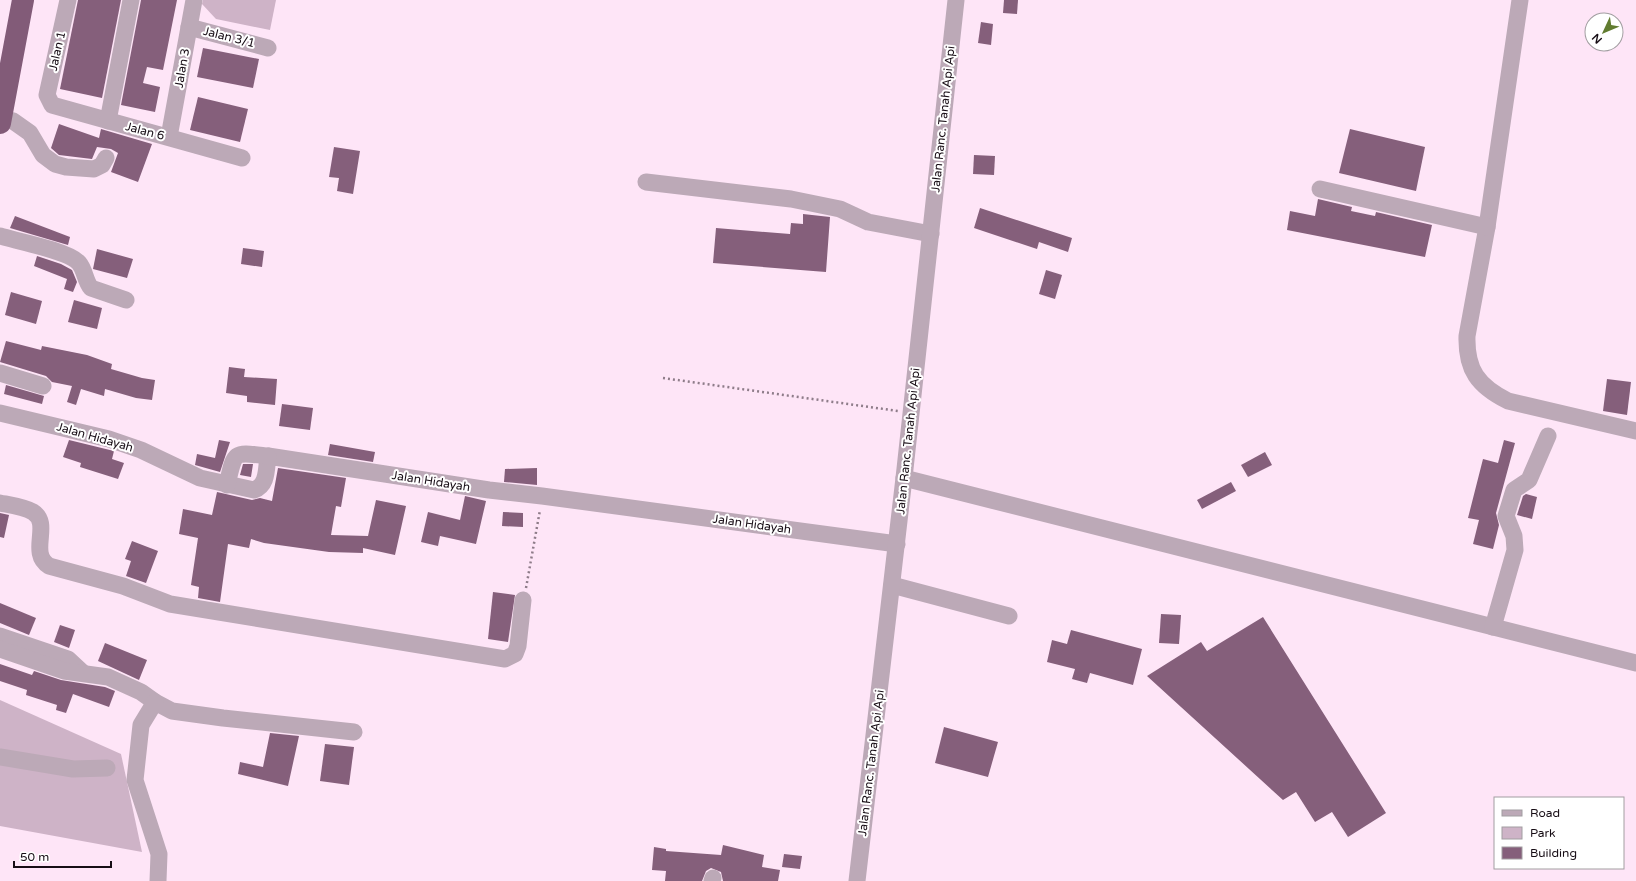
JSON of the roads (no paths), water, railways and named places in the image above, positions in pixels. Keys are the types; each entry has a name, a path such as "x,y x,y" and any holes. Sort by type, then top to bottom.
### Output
{"highway":[{"path":"0,121 23,0"}],"street":[{"name":"Jalan 1","path":"49,102 47,95 68,0"},
{"path":"108,121 131,0"},
{"name":"Jalan 3","path":"169,137 194,0"},
{"name":"Jalan Ranc. Tanah Api Api","path":"857,881 897,544 956,0"},
{"path":"1520,0 1487,227 1467,336 1467,354 1471,369 1481,382 1494,394 1508,402 1636,431"},
{"name":"Jalan 3/1","path":"189,27 268,48"},
{"name":"Jalan 6","path":"49,102 56,107 242,158"},
{"path":"0,121 13,121 30,133 40,152 55,164 66,167 94,169 102,165 106,158"},
{"path":"646,182 791,199 840,209 868,222 931,234"},
{"path":"1320,189 1487,227"},
{"path":"0,236 39,246 73,258 80,264 91,288 126,300"},
{"path":"0,373 43,386"},
{"name":"Jalan Hidayah","path":"0,413 109,439 141,450 200,478 254,490 261,487 264,481 268,456 489,490 897,544"},
{"path":"1493,627 1515,550 1514,536 1506,516 1514,490 1529,480 1548,436"},
{"path":"227,485 233,460 237,455 243,453 268,456"},
{"path":"904,478 1636,663"},
{"path":"0,503 29,510 38,516 40,526 39,555 41,560 49,566 123,586 170,604 506,659 515,654 518,646 524,600"},
{"path":"892,585 1009,616"},
{"path":"0,636 68,659 82,672"},
{"path":"0,649 64,671 82,672 108,677 141,692 155,702 172,711 354,732"},
{"path":"155,702 141,724 135,780 159,854 158,881"},
{"path":"0,757 67,769 107,768"}]}
